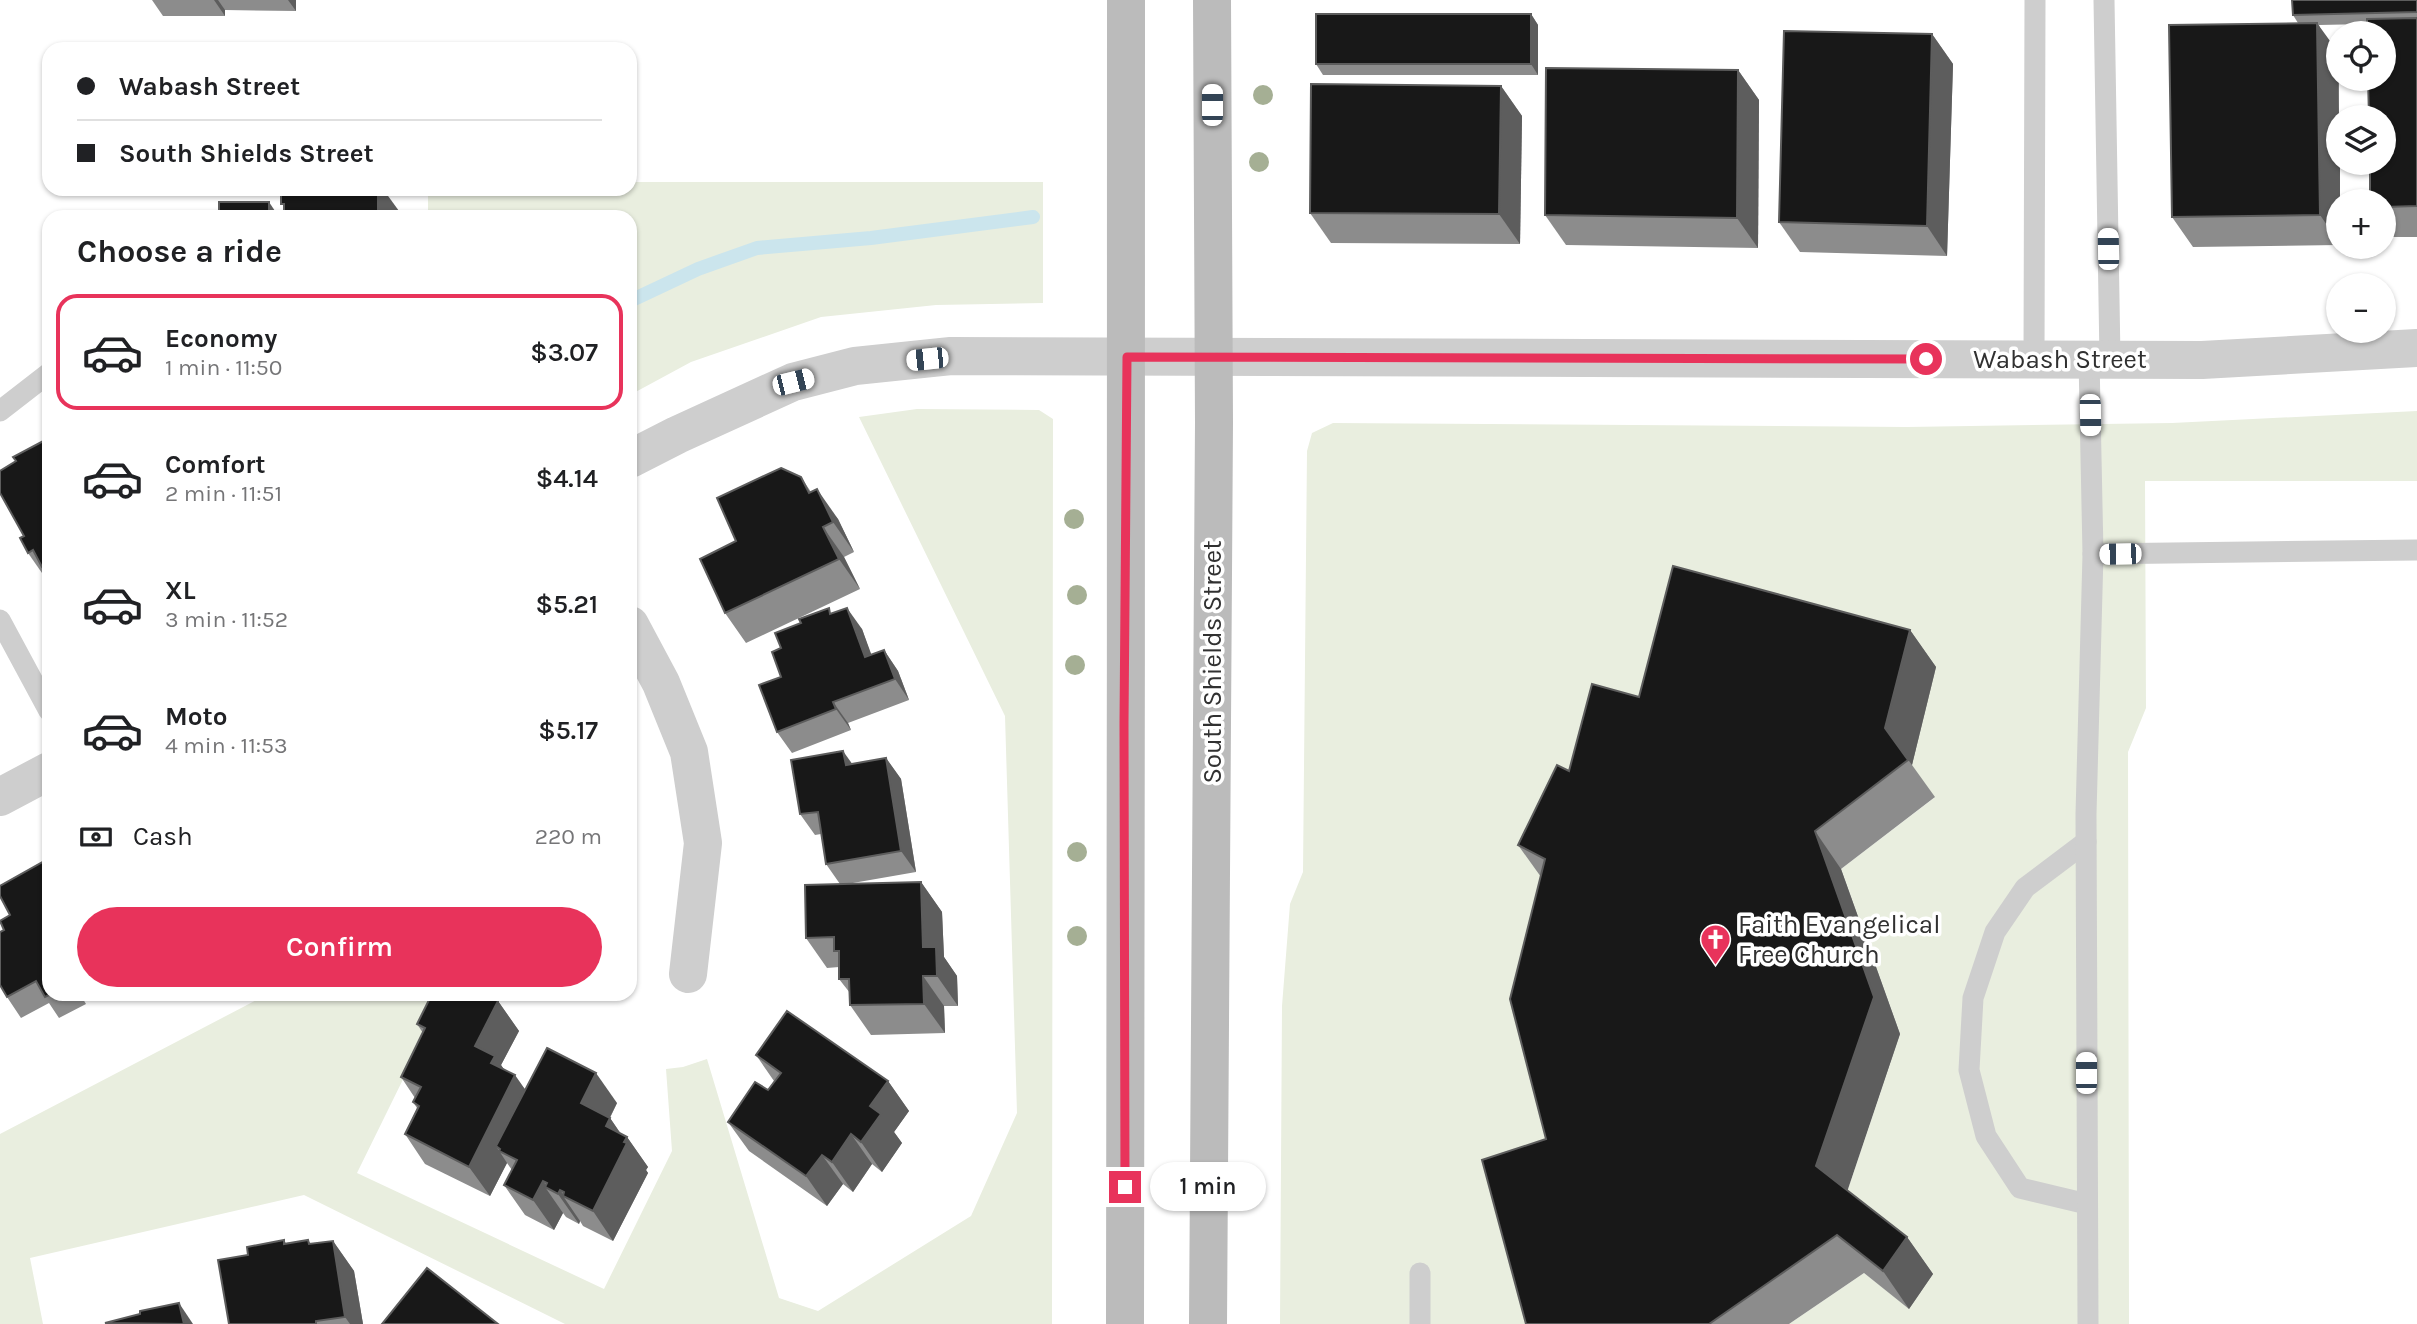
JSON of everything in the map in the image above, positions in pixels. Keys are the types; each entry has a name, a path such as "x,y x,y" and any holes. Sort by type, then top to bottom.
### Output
{"main road":[{"path":"1125,1324 1126,0"},
{"name":"South Shields Street","path":"1208,1324 1214,356 1212,0"}],"street":[{"name":"Wabash Street","path":"637,456 793,382 855,366 951,356 2202,360 2417,348"},
{"path":"637,638 661,683 689,752 703,843 688,974"},
{"path":"0,797 42,775"}],"lane":[{"path":"2034,359 2035,0"},
{"path":"2088,1324 2087,842 2099,359 2104,0"},
{"path":"0,411 42,378"},
{"path":"2093,554 2417,550"},
{"path":"0,620 42,698"},
{"path":"2087,842 2025,888 1995,932 1973,998 1969,1070 1986,1136 2020,1188 2087,1204"},
{"path":"1420,1273 1420,1324"}],"shaded area":[{"path":"637,182 1043,182 1043,303 936,305 821,317 691,362 637,391 637,210 428,210 428,196 637,196"},
{"path":"917,409 1039,410 1053,419 1052,1324 565,1324 304,1195 30,1258 43,1324 0,1324 0,1134 255,1001 442,1001 357,1173 604,1289 672,1151 666,1069 707,1059 779,1298 818,1311 971,1216 1017,1113 1005,716 859,417"},
{"path":"2417,411 2417,481 2145,481 2146,708 2128,752 2129,1324 1789,1324 1864,1273 1910,1309 1843,1204 1900,1034 1841,869 1934,798 1911,765 1572,1176 1542,1324 1280,1324 1282,1006 1290,904 1303,872 1307,451 1312,433 1333,423 1907,427 2172,423"}],"building":[{"path":"2292,0 2417,0 2417,12 2293,15"},
{"path":"1316,14 1531,14 1531,64 1316,64"},
{"path":"2417,18 2417,206 2396,207 2396,189 2370,189 2370,175 2396,175 2396,105 2369,105 2368,91 2396,91 2396,21 2367,19"},
{"path":"2317,23 2320,215 2172,217 2169,25"},
{"path":"1784,31 1932,34 1927,226 1779,222"},
{"path":"1546,68 1738,70 1737,218 1545,215"},
{"path":"1311,84 1501,86 1499,214 1310,213"},
{"path":"281,196 378,196 378,210 284,210 284,204 281,204"},
{"path":"219,202 269,202 269,210 219,210"},
{"path":"42,442 42,567 33,550 28,553 20,538 24,536 0,493 0,471 16,461 13,457"},
{"path":"781,468 801,477 809,493 817,489 833,522 823,527 839,559 725,613 700,559 736,541 717,498"},
{"name":"Faith Evangelical Free Church","path":"1673,566 1910,630 1885,728 1908,760 1815,831 1874,997 1816,1166 1907,1237 1883,1271 1837,1235 1709,1324 1526,1324 1482,1160 1546,1139 1510,999 1545,859 1518,845 1557,765 1569,771 1592,684 1639,697"},
{"path":"829,608 830,614 847,608 865,657 884,650 895,679 833,702 836,709 777,732 759,685 781,677 772,652 781,648 775,633 801,623 799,619"},
{"path":"843,751 846,765 886,758 901,851 826,864 818,812 800,814 791,760"},
{"path":"42,862 42,992 36,981 7,997 0,985 0,932 4,930 0,921 10,915 0,896 0,886"},
{"path":"921,882 923,947 936,947 937,976 923,976 924,1004 850,1005 849,979 839,979 839,951 834,951 834,937 806,938 805,885"},
{"path":"428,1001 498,1001 475,1046 495,1056 491,1063 515,1075 469,1167 405,1134 419,1106 413,1102 421,1087 401,1077 425,1028 417,1024"},
{"path":"787,1011 888,1081 870,1106 881,1114 861,1142 851,1134 832,1162 822,1155 806,1176 728,1122 755,1082 768,1090 781,1073 756,1055"},
{"path":"547,1048 596,1073 581,1103 610,1118 606,1126 627,1137 624,1142 627,1143 593,1211 563,1196 564,1192 560,1190 558,1194 545,1187 547,1183 543,1181 533,1200 504,1185 517,1160 499,1151 496,1146"},
{"path":"284,1240 284,1244 308,1240 309,1244 333,1241 345,1317 316,1321 316,1324 229,1324 218,1260 248,1255 247,1247"},
{"path":"427,1268 498,1324 382,1324"},
{"path":"179,1303 184,1324 105,1323 140,1314 140,1311"}],"waterway":[{"path":"637,298 698,269 757,248 871,238 1033,217"}],"place":[{"name":"Faith Evangelical Free Church","path":"1715,966"}],"route":[{"path":"1125,1187 1124,723 1127,357 1926,359"}]}
